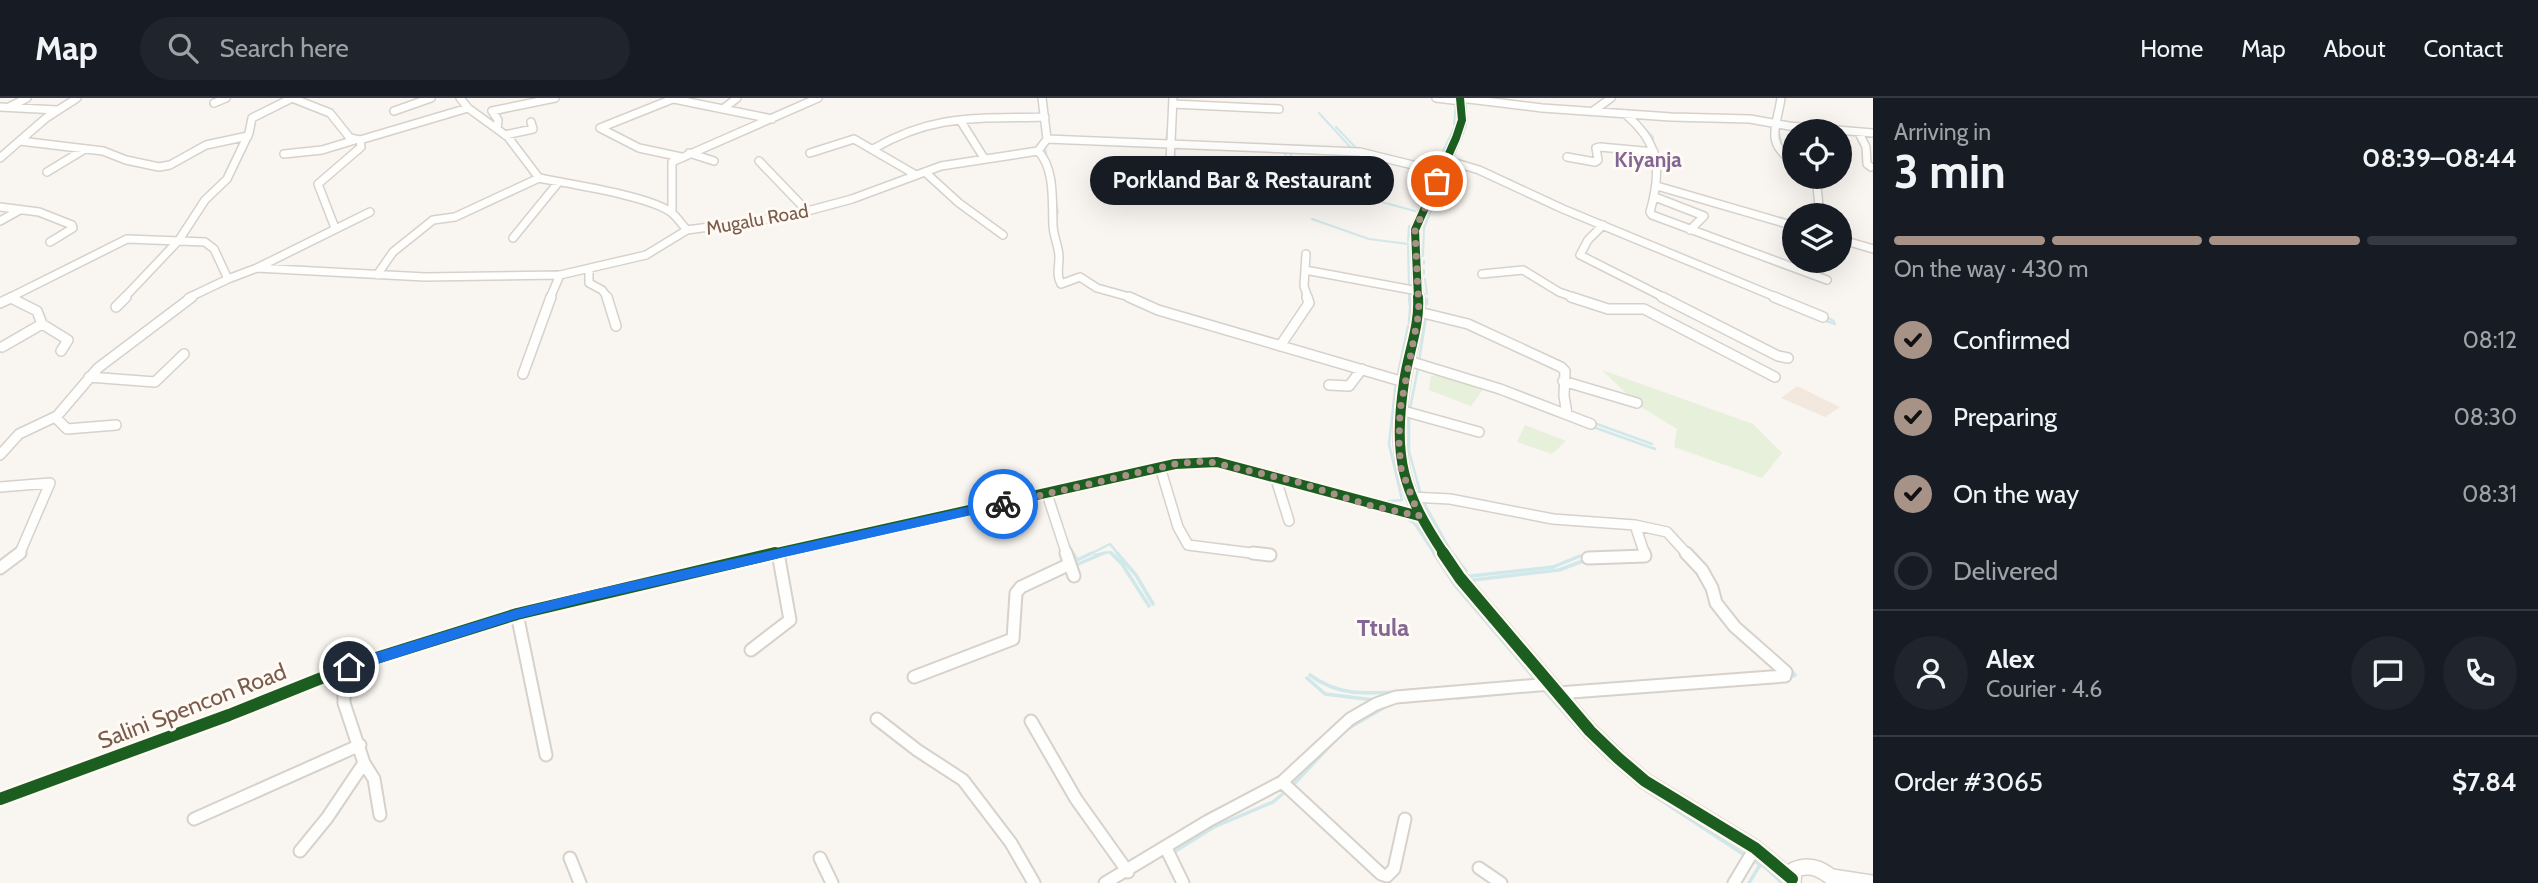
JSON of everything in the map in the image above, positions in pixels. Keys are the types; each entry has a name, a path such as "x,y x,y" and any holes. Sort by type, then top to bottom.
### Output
{"street":[{"path":"11,107 27,98"},
{"path":"0,158 57,110 77,98"},
{"path":"214,103 226,98"},
{"path":"116,307 179,240 205,200 227,179 248,136 252,118 292,98 330,113 350,138 358,140"},
{"path":"394,111 431,98"},
{"path":"377,275 393,252 433,220 463,214 539,178 505,135 468,108 460,98"},
{"path":"497,129 498,120 492,111 555,98"},
{"path":"723,109 737,98"},
{"path":"672,213 671,164 689,153 818,98"},
{"path":"1042,98 1047,139 1038,151 1044,157 1052,188 1055,217 1053,228 1059,255 1058,280 1061,284 1080,277 1097,288 1128,296 1157,310 1225,327 1404,382"},
{"path":"1436,98 1624,114 1750,119 1873,133"},
{"path":"1593,111 1611,98"},
{"path":"1781,98 1781,111 1774,123 1774,132 1782,154"},
{"path":"681,157 639,148 600,128 675,99 772,119"},
{"path":"1461,99 1462,120 1415,230 1419,312 1404,382 1399,444 1401,468 1419,516 1460,578 1554,689 1590,731 1645,781 1757,849 1794,876 1813,867 1835,880 1871,883"},
{"path":"1209,196 1197,190 1169,185 1173,101 1279,109"},
{"path":"0,107 57,110"},
{"path":"284,154 322,150 468,108"},
{"path":"1624,114 1648,135 1658,168 1657,186 1650,212 1653,215 1827,280"},
{"path":"873,149 904,131 960,120 1045,117"},
{"path":"960,120 984,158"},
{"path":"505,135 533,129 531,122"},
{"path":"1859,132 1866,147 1867,164 1871,167"},
{"path":"20,141 103,151 126,160 159,167 170,165 206,145 248,136"},
{"path":"810,153 852,139 916,175"},
{"path":"1047,139 1360,152 1479,170 1823,317"},
{"path":"335,228 318,184 361,147 358,140"},
{"path":"1567,157 1595,162 1598,160 1596,148 1600,147 1652,152"},
{"path":"47,172 85,149"},
{"name":"Mugalu Road","path":"539,178 557,184 619,194 672,213 687,230 742,224 808,212 925,172 984,158 1038,151"},
{"path":"689,153 715,161"},
{"path":"759,161 808,212"},
{"path":"925,172 959,203 1003,235"},
{"path":"513,237 557,184"},
{"path":"1657,186 1782,222"},
{"path":"1655,197 1704,216 1690,230"},
{"path":"0,207 40,212 72,225 73,228 66,234 50,242"},
{"path":"0,221 20,209"},
{"path":"0,455 19,434 55,417 110,356 178,304 370,212"},
{"path":"1603,225 1588,240 1580,255 1778,356 1788,358"},
{"path":"257,268 377,275 560,275 646,256 687,230"},
{"path":"0,303 127,239 205,242 214,250 228,279"},
{"path":"1852,243 1873,249"},
{"path":"1280,346 1308,307 1308,295 1304,286 1306,254"},
{"path":"589,270 589,283 606,292 611,300 616,327"},
{"path":"1305,270 1418,291"},
{"path":"1482,274 1523,270 1559,292 1595,306 1608,309 1644,309 1775,377"},
{"path":"523,374 538,326 560,275"},
{"path":"11,298 37,311 42,324 68,340 61,351"},
{"path":"1419,312 1453,319 1502,338 1564,369 1567,414"},
{"path":"2,347 42,324"},
{"path":"89,377 155,382 184,354"},
{"path":"1409,361 1500,389 1591,424"},
{"path":"1329,385 1349,386 1362,369"},
{"path":"1563,381 1637,403"},
{"path":"1400,410 1479,432"},
{"path":"55,417 66,429 116,425"},
{"name":"Salini Spencon Road","path":"0,799 229,715 349,667 517,614 1160,467 1206,461 1275,476 1368,505 1419,516"},
{"path":"1160,467 1178,527 1188,545 1270,555"},
{"path":"1275,476 1289,521"},
{"path":"0,486 50,483 23,550 15,559 0,568"},
{"path":"914,677 1013,639 1016,593 1021,587 1072,570 1047,494"},
{"path":"1105,883 1128,872 1208,821 1282,782 1350,719 1376,704 1396,697 1786,674 1773,658 1735,627 1716,603 1712,588 1702,570 1673,537 1654,528 1553,519 1460,500 1410,497"},
{"path":"1588,558 1645,556 1635,525"},
{"path":"751,650 789,620 778,553"},
{"path":"517,614 545,755"},
{"path":"349,667 344,676 344,702 364,763 374,779 380,815"},
{"path":"877,719 917,750 963,780 1011,843 1034,883"},
{"path":"1031,720 1044,747 1100,836 1128,872"},
{"path":"194,819 360,745"},
{"path":"300,851 327,818 364,763"},
{"path":"1282,782 1381,874 1387,876 1394,869 1405,819"},
{"path":"1166,848 1184,883"},
{"path":"1734,883 1757,849"},
{"path":"570,858 580,883"},
{"path":"820,858 832,883"},
{"path":"1479,868 1501,883"}],"shaded area":[{"path":"1797,386 1840,407 1825,417 1781,398"}],"green space":[{"path":"1602,370 1753,424 1782,453 1762,478 1674,447 1677,429 1638,405"},
{"path":"1442,375 1484,388 1471,406 1429,390 1431,376"},
{"path":"1525,425 1566,441 1552,454 1517,442"}],"waterway":[{"path":"1423,256 1424,228 1466,126 1466,101"},
{"path":"1454,125 1456,103"},
{"path":"1319,113 1352,149"},
{"path":"1166,141 1169,120"},
{"path":"1639,123 1653,137 1653,145"},
{"path":"1336,127 1358,150"},
{"path":"1433,167 1435,168 1454,128"},
{"path":"1778,129 1782,146"},
{"path":"1045,147 1047,159"},
{"path":"1282,150 1303,179 1310,183 1415,211"},
{"path":"1287,150 1311,181 1358,193"},
{"path":"1382,154 1423,164"},
{"path":"1419,205 1432,173"},
{"path":"1055,200 1058,211 1056,221"},
{"path":"1312,219 1369,239 1408,244"},
{"path":"1408,241 1409,226"},
{"path":"1408,246 1409,286"},
{"path":"1425,279 1427,294"},
{"path":"1409,297 1410,306"},
{"path":"1427,299 1427,304"},
{"path":"1409,323 1410,308"},
{"path":"1419,361 1426,317"},
{"path":"1826,317 1834,321"},
{"path":"1824,320 1835,324"},
{"path":"1397,378 1408,326"},
{"path":"1410,409 1418,368"},
{"path":"1380,502 1402,500 1389,444 1396,381"},
{"path":"1409,416 1409,451 1421,495"},
{"path":"1594,423 1652,444"},
{"path":"1593,427 1655,449"},
{"path":"1180,460 1211,458"},
{"path":"1255,468 1316,484"},
{"path":"1344,500 1406,518 1415,524 1435,555"},
{"path":"1423,501 1453,555"},
{"path":"1068,543 1073,553"},
{"path":"1092,553 1110,544 1119,555"},
{"path":"1217,545 1229,545"},
{"path":"1103,553 1110,552 1122,564 1149,606"},
{"path":"1073,553 1077,560 1092,553"},
{"path":"1088,555 1092,553"},
{"path":"1076,565 1103,553"},
{"path":"1095,555 1103,553"},
{"path":"1117,553 1136,575 1153,604"},
{"path":"1434,553 1454,584 1536,680"},
{"path":"1452,553 1466,571"},
{"path":"1470,576 1553,567 1580,556"},
{"path":"1473,580 1559,570 1583,561"},
{"path":"1789,678 1795,675 1790,669"},
{"path":"1310,675 1340,690 1361,693 1395,692"},
{"path":"1307,678 1325,694 1374,700"},
{"path":"1542,688 1577,727"},
{"path":"1457,698 1510,693"},
{"path":"1349,728 1385,707"},
{"path":"1324,736 1334,726"},
{"path":"1293,785 1341,734"},
{"path":"1596,747 1609,760"},
{"path":"1647,791 1746,856"},
{"path":"1174,855 1174,852 1214,827 1273,802 1285,792"},
{"path":"1208,815 1245,796"},
{"path":"1752,860 1765,867 1782,883"},
{"path":"1749,883 1760,865"}],"cycle path":[{"path":"1460,98 1462,120 1456,138 1415,230 1419,312 1404,382 1399,444 1401,468 1419,516 1460,578 1590,731 1645,781 1755,848 1792,879"},
{"path":"0,799 229,715 354,665 517,614 757,557 1175,464 1217,462 1419,516"}],"way so far":[{"path":"1003,504 1175,464 1206,461 1294,481 1368,505 1419,516 1401,468 1400,410 1419,312 1415,230 1437,181"}],"place":[{"name":"Porkland Bar & Restaurant","path":"1437,181"}],"district":[{"name":"Kiyanja","path":"1648,160"},
{"name":"Ttula","path":"1383,628"}],"route":[{"path":"349,667 517,614 589,596 1003,504"}]}
